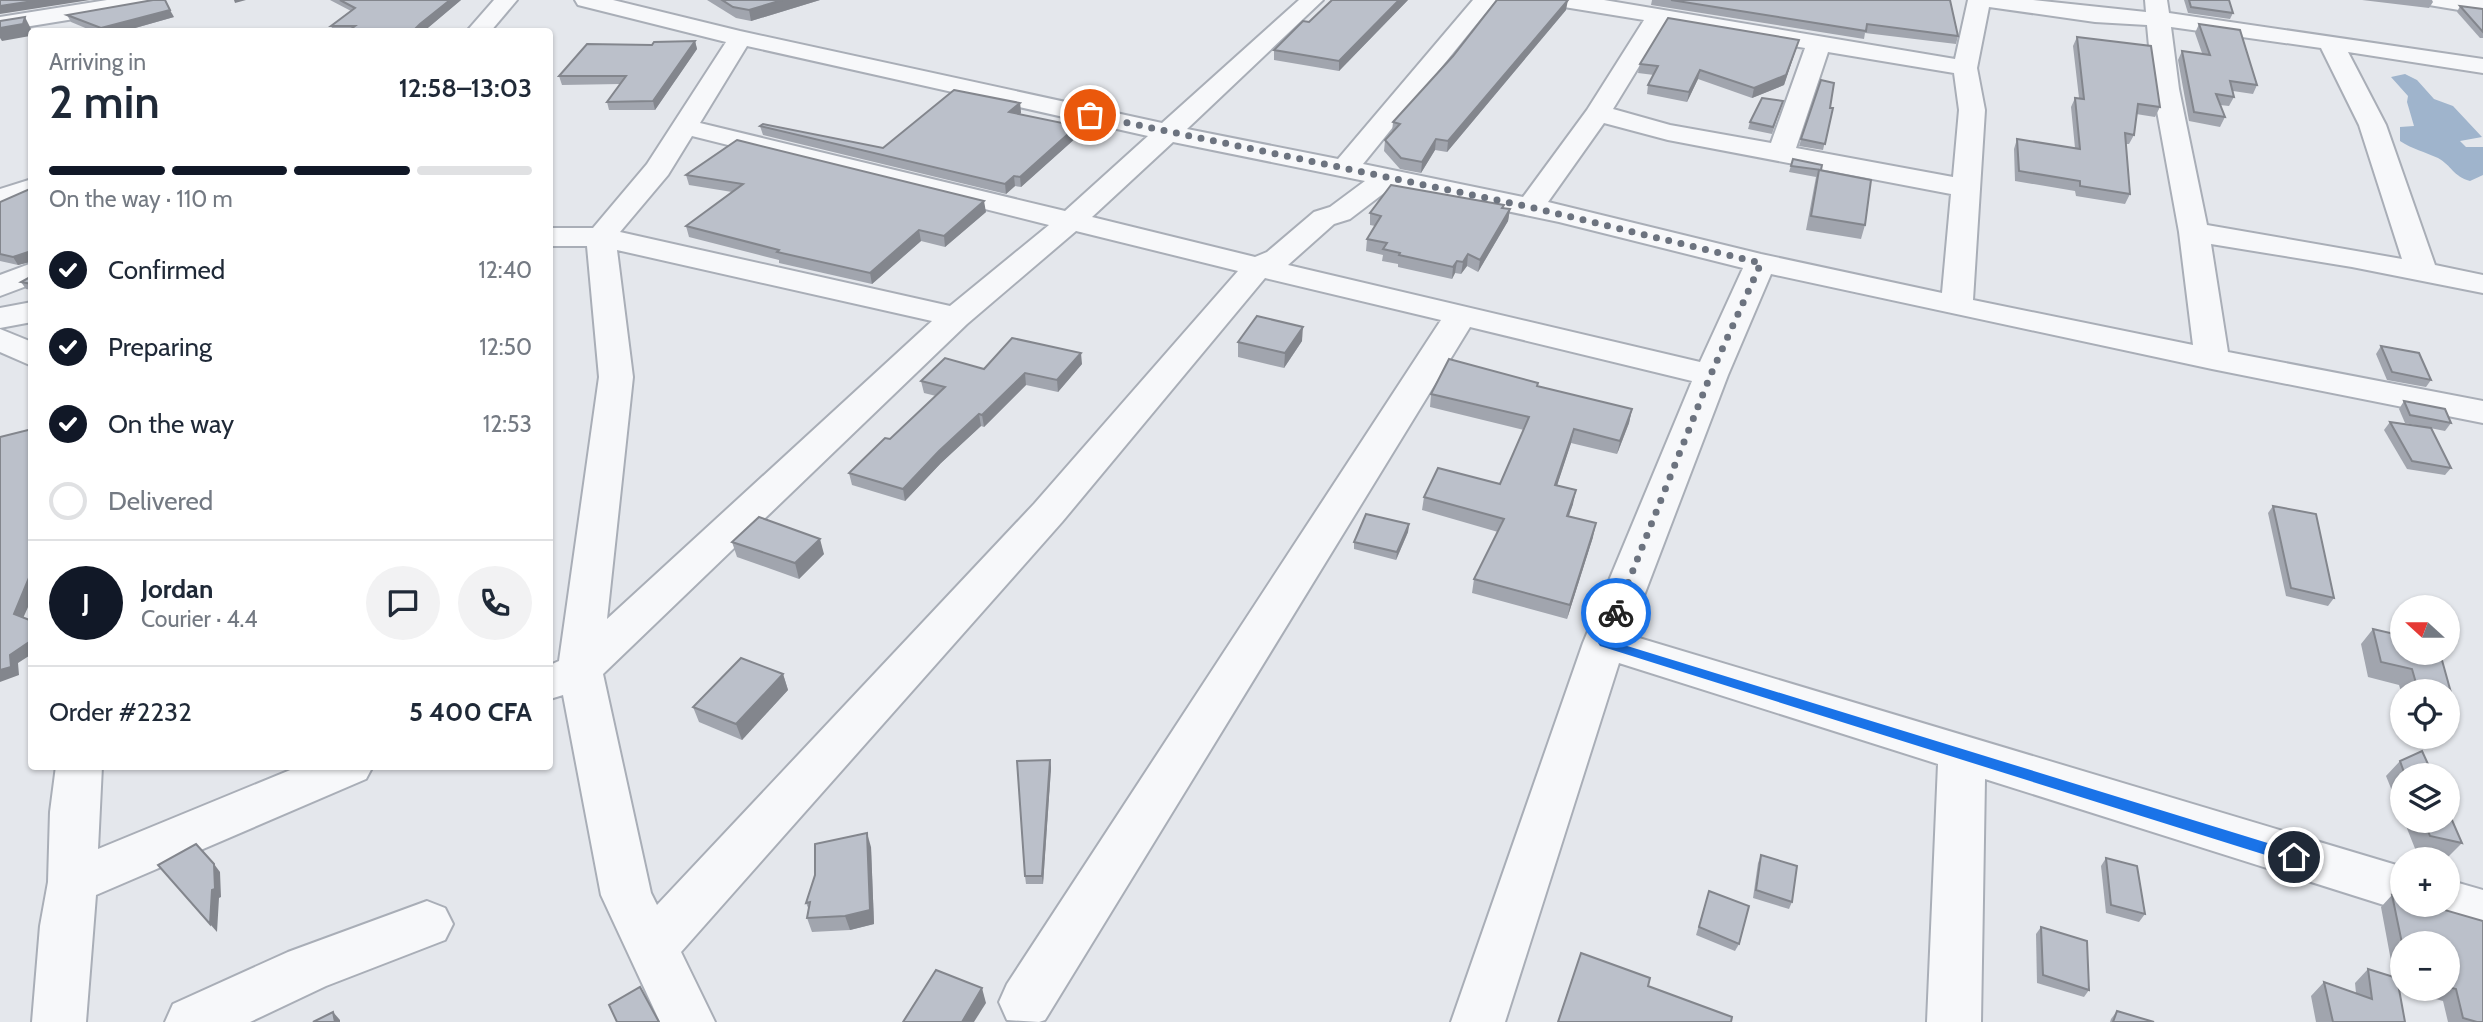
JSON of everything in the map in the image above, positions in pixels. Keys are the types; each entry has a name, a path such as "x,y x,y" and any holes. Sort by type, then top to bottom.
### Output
{"street":[{"path":"0,24 148,0"},
{"path":"481,28 506,0"},
{"path":"586,0 740,38 1170,133 1346,167 1530,207 1761,263 2480,418"},
{"path":"565,677 956,317 1071,221 1170,133 1312,0"},
{"path":"1346,167 1485,0"},
{"path":"1564,0 1965,68"},
{"path":"1957,306 1972,110 1965,68 1981,0 2095,15 2158,10 2196,22 2483,66"},
{"path":"2437,0 2483,7"},
{"path":"2158,10 2166,89 2194,232 2212,359"},
{"path":"1530,207 1598,113 1658,16"},
{"path":"688,1022 626,895 565,677 616,377 601,237 658,169 740,38"},
{"path":"2330,43 2350,74 2379,141 2421,271"},
{"path":"1781,153 1818,45"},
{"path":"2398,54 2483,79"},
{"path":"1598,113 1668,131 1966,188"},
{"path":"686,127 1258,267 1711,374"},
{"path":"652,947 1048,513 1258,267 1278,258 1324,218 1340,212 1364,197 1387,176"},
{"path":"0,198 28,188"},
{"path":"2194,232 2483,284"},
{"path":"553,237 601,237 956,317"},
{"path":"1478,1022 1604,643 1711,374 1761,263"},
{"path":"0,287 28,274"},
{"path":"0,318 28,313"},
{"path":"1026,1002 1461,315"},
{"path":"0,339 28,354"},
{"path":"1604,643 2390,885"},
{"path":"1954,1022 1962,754"},
{"path":"59,1022 66,926 73,882 74,812 79,770"},
{"path":"73,882 340,770"},
{"path":"2460,905 2483,912"},
{"path":"192,1022 307,969 427,924"}],"water":[{"path":"2405,74 2417,80 2434,99 2453,106 2482,137 2460,141 2466,147 2483,147 2483,175 2470,181 2464,179 2438,158 2400,141 2400,127 2414,126 2407,102 2408,96 2391,77"}],"building":[{"path":"0,0 40,0 0,6"},
{"path":"165,0 170,10 101,28 67,15"},
{"path":"340,0 450,0 416,28 331,26 355,8"},
{"path":"722,0 782,0 749,10 733,7"},
{"path":"1332,0 1399,0 1339,61 1274,50 1303,21 1309,22"},
{"path":"1497,0 1568,0 1448,141 1436,139 1422,162 1401,158 1385,140 1400,124 1393,122 1453,56"},
{"path":"1671,0 1950,0 1958,36 1867,24 1866,31"},
{"path":"2189,0 2229,0 2233,13 2191,7"},
{"path":"2460,6 2483,9 2483,32"},
{"path":"25,17 23,24 0,28 0,21"},
{"path":"1668,18 1799,40 1786,75 1754,88 1700,70 1689,92 1648,85 1658,66 1640,64"},
{"path":"2199,24 2240,30 2257,85 2230,81 2234,97 2216,94 2225,117 2194,112 2182,51 2210,55"},
{"path":"2077,37 2151,46 2160,107 2138,104 2134,135 2125,133 2130,194 2080,186 2080,181 2019,171 2017,139 2080,149 2075,98 2084,99"},
{"path":"695,41 653,101 607,102 626,76 559,76 587,44 652,45 654,42"},
{"path":"1821,80 1834,83 1830,108 1833,108 1825,144 1801,139"},
{"path":"954,90 1020,103 1009,112 1077,126 1020,177 1014,176 1005,184 760,126 763,124 883,148"},
{"path":"1762,98 1783,101 1773,127 1750,122"},
{"path":"737,140 984,201 944,236 919,230 870,273 777,252 779,250 686,226 743,184 686,175"},
{"path":"1793,159 1822,165 1821,170 1791,166"},
{"path":"1819,170 1871,180 1865,225 1811,216"},
{"path":"1391,185 1504,205 1502,208 1510,209 1480,260 1468,254 1463,262 1457,261 1453,267 1399,255 1400,253 1383,249 1387,243 1367,239 1381,216 1370,213"},
{"path":"28,190 28,252 13,257 0,254 0,202"},
{"path":"1257,316 1303,327 1285,353 1238,342"},
{"path":"1012,338 1081,353 1057,380 1025,373 982,415 979,414 939,451 903,489 849,473 945,387 921,381 945,358 984,369"},
{"path":"2381,346 2419,353 2431,380 2392,372"},
{"path":"1449,359 1538,383 1537,386 1632,409 1620,441 1574,429 1555,485 1576,490 1567,516 1596,523 1570,605 1474,579 1504,519 1424,497 1438,468 1500,484 1529,417 1431,394"},
{"path":"2404,401 2445,409 2451,423 2410,415"},
{"path":"2390,422 2431,428 2451,468 2412,461"},
{"path":"28,430 28,580 14,614 28,619 28,643 10,655 11,667 0,670 0,437"},
{"path":"2273,506 2316,514 2334,598 2291,588"},
{"path":"1366,514 1409,524 1397,552 1354,542"},
{"path":"759,517 820,539 795,563 732,542"},
{"path":"2373,629 2390,633 2390,664 2381,662"},
{"path":"741,658 783,674 736,724 693,707"},
{"path":"2394,665 2443,665 2447,679 2415,679 2412,669"},
{"path":"2422,751 2428,763 2401,763"},
{"path":"1050,760 1042,876 1025,876 1017,761"},
{"path":"867,833 870,910 845,916 807,918 810,902 806,903 815,875 815,844"},
{"path":"2429,833 2458,833 2462,843 2430,836"},
{"path":"196,844 214,864 215,889 212,890 210,924 158,865"},
{"path":"1761,855 1797,866 1792,902 1756,890"},
{"path":"2106,858 2137,866 2145,914 2111,905"},
{"path":"1709,891 1749,906 1739,944 1699,927"},
{"path":"2460,914 2483,921 2483,1022 2463,1018 2459,1001 2460,931 2399,931 2397,917 2460,917"},
{"path":"2041,927 2087,941 2089,990 2043,975"},
{"path":"1581,953 1650,978 1648,986 1732,1017 1731,1022 1558,1022"},
{"path":"2368,969 2390,976 2390,1001 2401,1001 2405,1022 2333,1022 2324,982 2372,999"},
{"path":"936,970 982,988 962,1022 903,1022"},
{"path":"640,987 659,1022 617,1022 609,1005"},
{"path":"2117,1011 2154,1022 2113,1022"},
{"path":"333,1012 335,1022 313,1022"}],"way so far":[{"path":"1090,115 1560,213 1761,263 1711,374 1616,613"}],"route":[{"path":"1616,613 1604,643 2294,857"}]}
